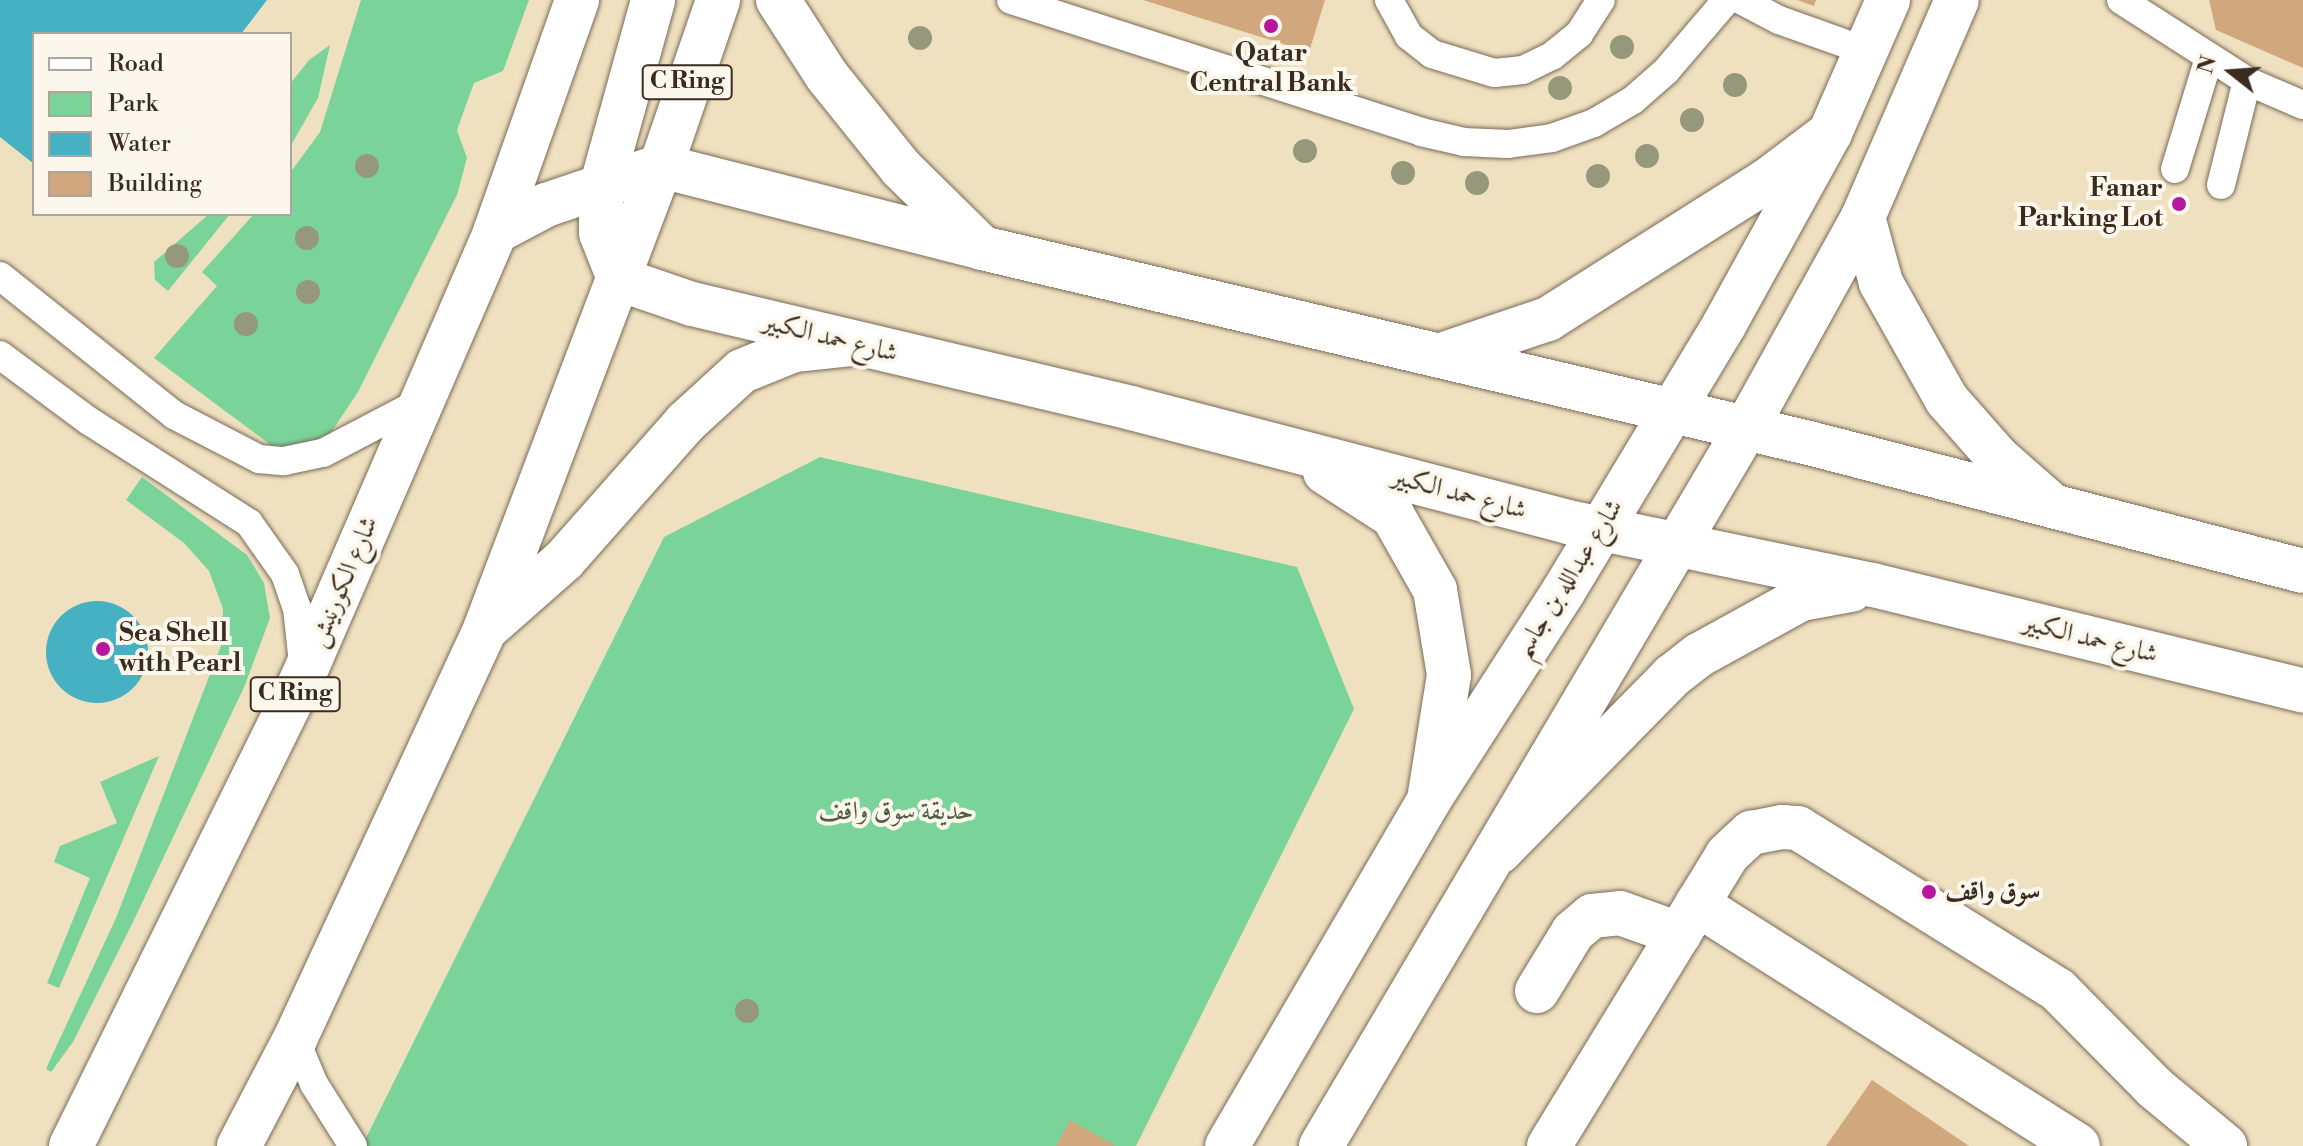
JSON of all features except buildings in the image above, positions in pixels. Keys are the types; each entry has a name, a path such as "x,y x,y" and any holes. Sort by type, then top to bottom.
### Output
{"main road":[{"name":"شارع الكورنيش","path":"71,1146 302,679 495,232 577,0"},
{"path":"619,279 601,233 601,188 653,0"},
{"name":"C Ring","path":"239,1146 295,1039 485,629 661,166 718,0"},
{"path":"778,0 827,76 901,168 982,248"},
{"name":"شارع عبدالله بن جاسم","path":"1227,1146 1429,800 1672,412 1830,133 1888,0"},
{"path":"1321,1146 1499,852 1745,430 1863,217 1957,0"},
{"path":"1444,354 1548,319 1765,182 1830,133"},
{"path":"495,232 546,205 661,166 982,248 1444,354 2303,571"},
{"path":"1863,217 1881,283 1947,400 1997,457 2055,508"},
{"name":"شارع حمد الكبير","path":"619,279 692,304 1285,448 1601,529 1873,585 2303,691"},
{"path":"485,629 564,560 685,423 742,371 794,350 851,344"},
{"path":"1285,448 1393,516 1435,590 1449,675 1429,800"},
{"path":"1499,852 1672,676 1699,655 1801,599 1873,585"},
{"path":"1549,1146 1738,840 1767,828 1798,828 2058,990 2155,1088 2225,1146"},
{"path":"1537,991 1573,932 1592,916 1620,913 1688,919 2078,1146"}],"lane":[{"path":"1011,0 1421,132 1464,142 1508,144 1552,138 1633,100 1666,71 1725,1 1866,51"},
{"path":"1389,0 1409,36 1432,54 1494,73 1523,70 1552,56 1579,34 1601,0"},
{"path":"2121,0 2247,81 2303,105"},
{"path":"2175,169 2209,58"},
{"path":"2221,185 2247,81"},
{"path":"0,276 174,415 259,459 284,461 323,453 420,402"},
{"path":"0,355 89,421 249,523 266,543 293,597 303,643 302,679"},
{"path":"295,1039 314,1084 353,1146"}],"green space":[{"path":"361,0 529,0 503,71 474,83 457,130 467,158 457,195 358,392 328,437 280,452 154,358 217,286 202,272 252,216 292,216 292,170 320,132"},
{"path":"330,45 318,98 292,144 292,81 309,60"},
{"path":"207,216 228,216 168,291 155,280 154,262"},
{"name":"حديقة سوق واقف","path":"820,457 1297,567 1354,709 1136,1146 362,1146 664,537"},
{"path":"142,477 247,555 264,583 270,618 245,685 133,922 73,1042 51,1072 46,1069 116,918 222,643 223,609 209,571 184,543 126,500"},
{"path":"159,756 59,988 47,983 90,878 54,862 60,846 117,823 100,782"}],"water":[{"path":"0,0 267,0 243,32 32,32 32,162 0,137"},
{"path":"97,601 116,605 133,616 144,633 148,652 144,671 133,688 116,699 97,703 78,699 61,688 50,671 46,652 50,633 61,616 78,605"}],"place":[{"name":"Qatar Central Bank","path":"1271,26"},
{"name":"Fanar Parking Lot","path":"2179,204"},
{"name":"Sea Shell with Pearl","path":"103,649"},
{"name":"سوق واقف","path":"1929,892"}]}
